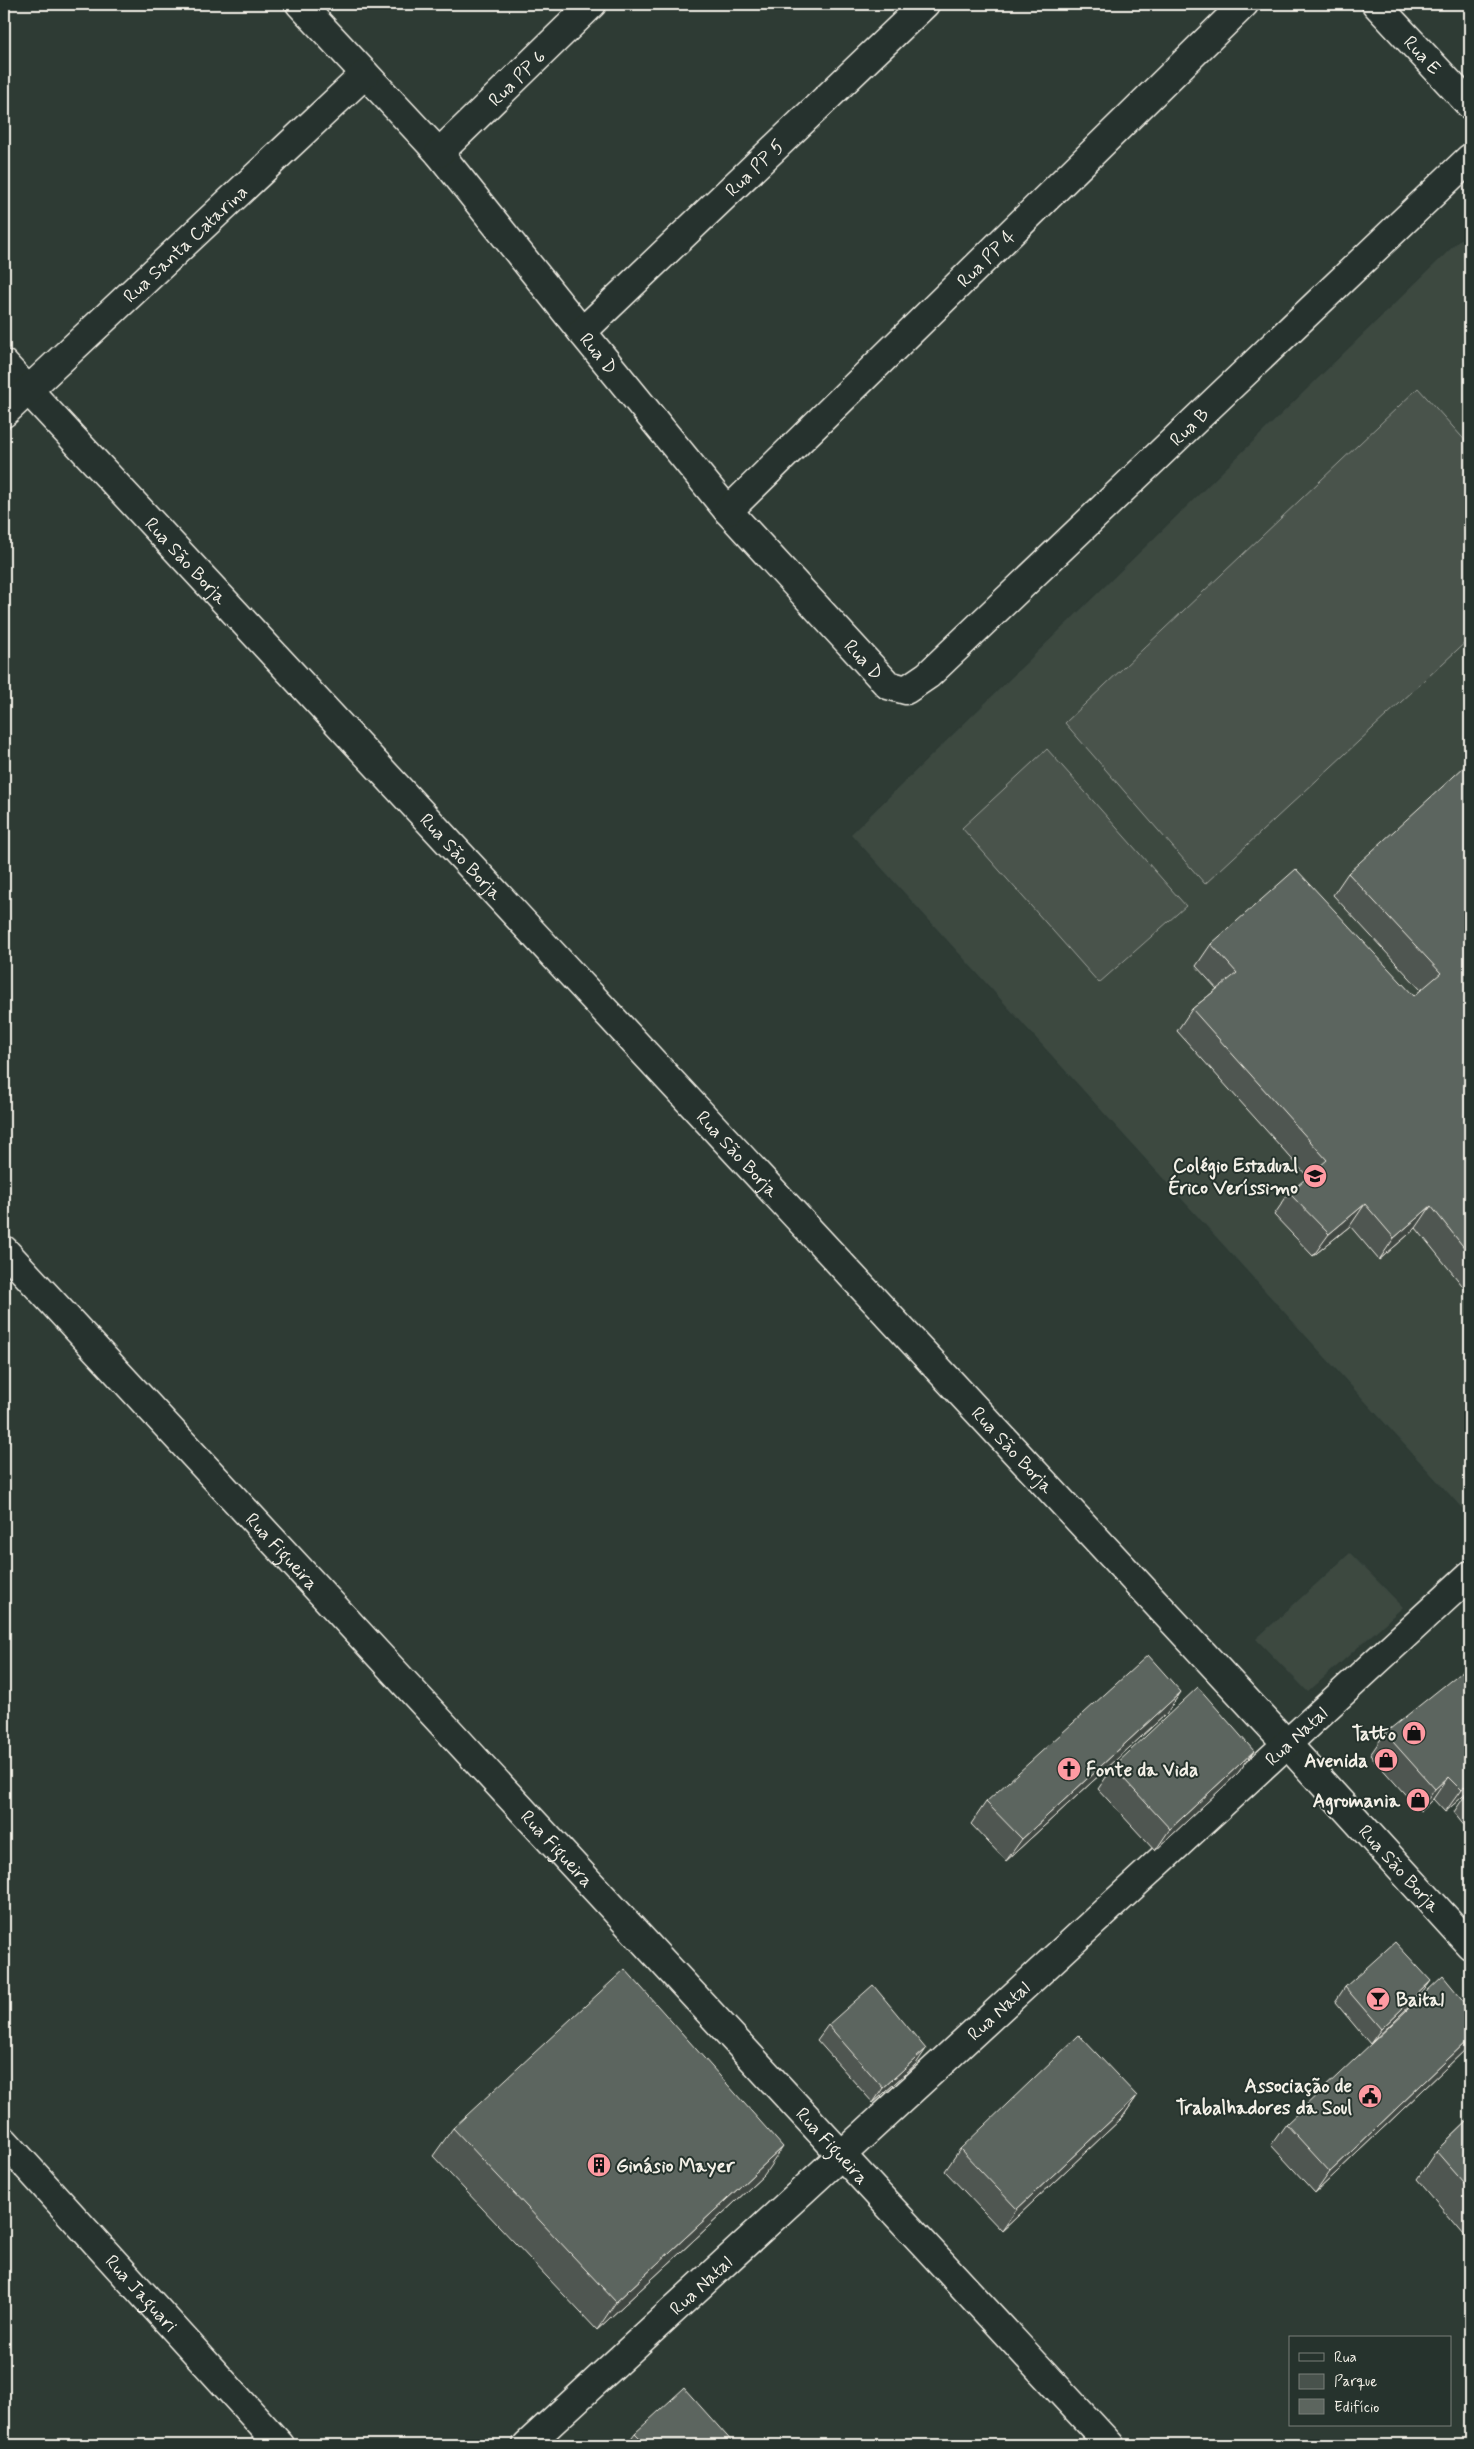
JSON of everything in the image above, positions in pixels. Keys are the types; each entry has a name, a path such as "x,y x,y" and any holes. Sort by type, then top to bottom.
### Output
{"street":[{"name":"Rua D","path":"300,4 439,153 728,511 888,685 906,690"},
{"name":"Rua PP 6","path":"439,153 592,4"},
{"name":"Rua PP 5","path":"582,332 925,4"},
{"name":"Rua PP 4","path":"728,511 1244,4"},
{"name":"Rua E","path":"1376,4 1470,105"},
{"name":"Rua Santa Catarina","path":"4,413 366,74"},
{"name":"Rua B","path":"906,690 928,675 1470,158"},
{"name":"Rua São Borja","path":"4,364 1287,1744 1470,1945"},
{"name":"Rua Figueira","path":"4,1250 1110,2445"},
{"name":"Rua Natal","path":"527,2445 1470,1576"},
{"name":"Rua Jaguari","path":"4,2141 280,2445"}],"shaded area":[{"name":"Colégio Estadual Érico Veríssimo","path":"1470,230 1470,1517 851,834"},
{"path":"1350,1553 1403,1607 1308,1692 1256,1639"}],"green space":[{"path":"1418,388 1470,446 1470,638 1205,884 1065,723"},
{"path":"1047,749 1186,906 1099,983 962,828"}],"building":[{"path":"1465,766 1470,771 1470,1255 1431,1206 1394,1238 1365,1204 1329,1234 1289,1193 1327,1160 1192,1009 1237,973 1211,944 1296,869 1414,996 1441,973 1348,873"},
{"name":"Fonte da Vida","path":"1148,1655 1181,1692 1022,1839 986,1802"},
{"path":"1470,1665 1470,1782 1461,1790 1448,1777 1435,1789 1385,1733"},
{"path":"1198,1687 1254,1751 1170,1829 1113,1767"},
{"path":"1470,1792 1470,1804 1464,1797"},
{"name":"Baital","path":"1395,1942 1431,1981 1381,2029 1345,1987"},
{"name":"Ginásio Mayer","path":"625,1969 783,2147 616,2302 453,2128"},
{"name":"Associação de Trabalhadores da Soul","path":"1443,1976 1470,2009 1470,2038 1330,2172 1286,2124"},
{"path":"873,1985 926,2049 883,2088 828,2025"},
{"path":"1079,2035 1137,2096 1017,2209 960,2149"},
{"path":"1470,2118 1470,2190 1436,2151"},
{"path":"684,2388 735,2445 647,2445 635,2433"}],"place":[{"name":"Colégio Estadual Érico Veríssimo","path":"1315,1176"},
{"name":"Tatto","path":"1414,1733"},
{"name":"Avenida","path":"1386,1760"},
{"name":"Fonte da Vida","path":"1069,1769"},
{"name":"Agromania","path":"1418,1800"},
{"name":"Baital","path":"1378,1999"},
{"name":"Associação de Trabalhadores da Soul","path":"1370,2096"},
{"name":"Ginásio Mayer","path":"599,2165"}]}
